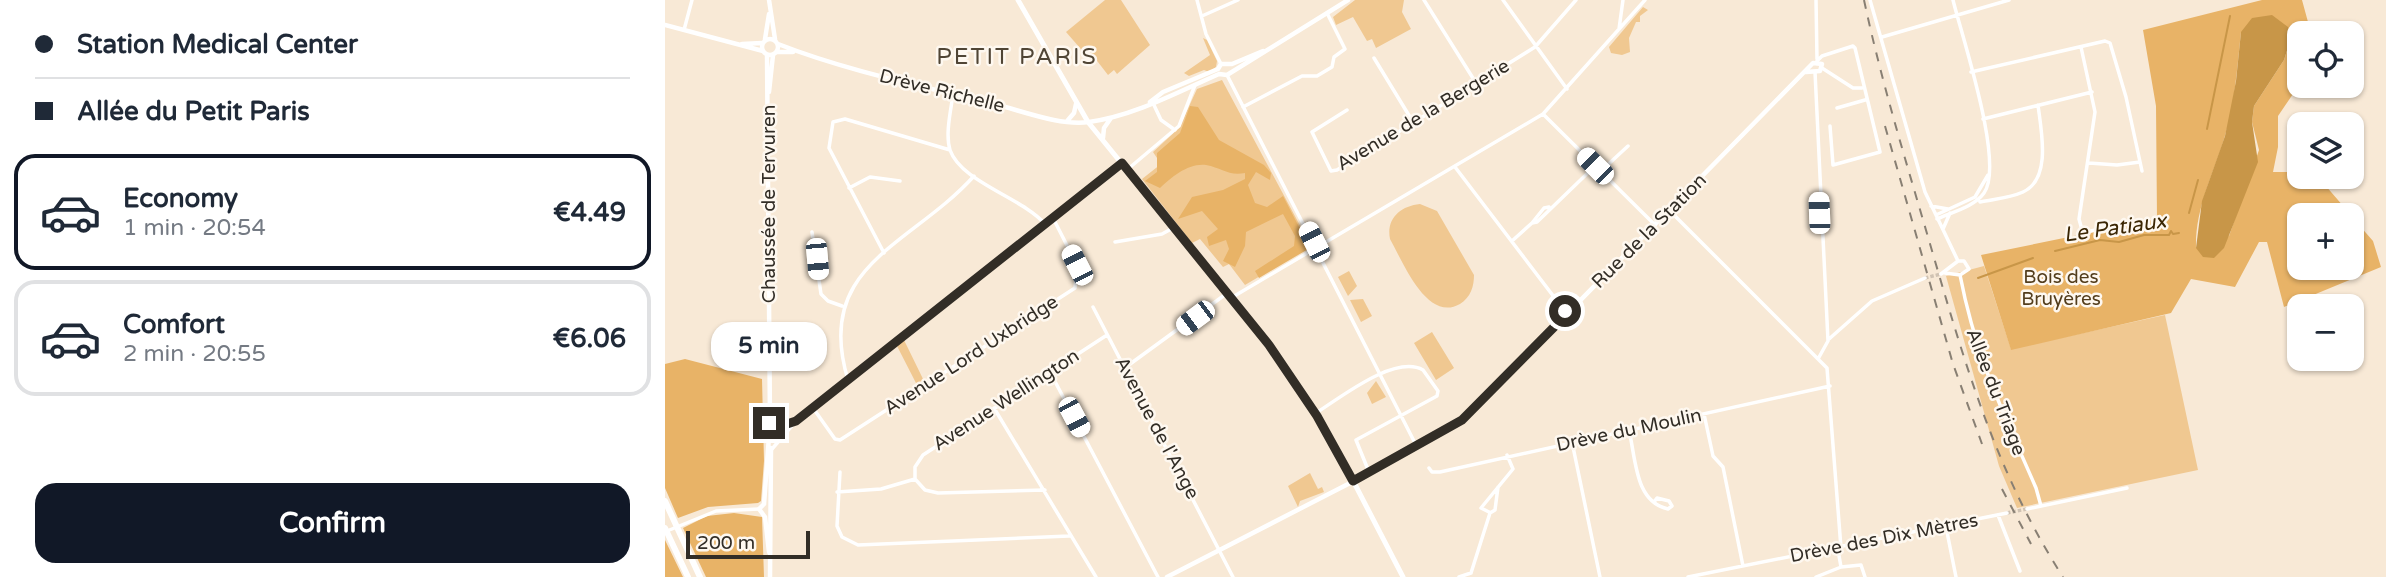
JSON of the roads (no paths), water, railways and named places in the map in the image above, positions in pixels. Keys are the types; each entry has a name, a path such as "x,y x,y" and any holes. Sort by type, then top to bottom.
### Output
{"highway":[{"path":"665,501 701,577"},
{"path":"665,530 688,577"}],"main road":[{"path":"1019,0 1088,122 1269,345 1315,413 1403,577"}],"street":[{"path":"684,30 692,0"},
{"path":"769,0 763,42 770,53 776,42 769,13"},
{"path":"1197,0 1221,68 1229,73 1243,107 1416,445"},
{"path":"1201,16 1238,0"},
{"path":"1229,73 1328,15 1348,0"},
{"path":"1424,0 1476,83"},
{"path":"1503,0 1567,89"},
{"name":"Avenue de la Bergerie","path":"1347,110 1312,132 1331,171 1337,170 1535,47 1576,0"},
{"path":"1619,29 1623,0"},
{"path":"1126,368 1228,296 1316,248 1543,114 1644,0"},
{"path":"1817,0 1815,72 1827,341 1818,359"},
{"path":"1870,0 1931,205 1956,263 1958,275"},
{"path":"1936,217 1970,204 1982,192 1989,173 1990,152 1953,0"},
{"path":"1882,37 2009,0"},
{"path":"1243,107 1303,76 1317,76 1332,67 1333,57 1345,49 1328,15"},
{"name":"Drève Richelle","path":"665,25 770,53 797,53"},
{"name":"Drève Richelle","path":"739,44 776,42 797,53 953,94 1068,120 1088,122 1112,117 1151,103"},
{"path":"1971,72 2110,43 2142,171"},
{"name":"Rue de la Station","path":"1167,577 1353,481 1462,420 1822,56 1853,46 1862,88"},
{"path":"1151,103 1163,92 1273,47"},
{"path":"2081,47 2095,112 2079,219 2083,232 2134,222"},
{"name":"Chaussée de Tervuren","path":"767,505 770,53"},
{"path":"1374,58 1413,122"},
{"path":"1815,63 1853,88 1862,88 1880,152 1833,165 1831,126"},
{"path":"1221,68 1229,73"},
{"path":"1151,103 1195,85 1221,68"},
{"path":"1806,72 1815,72 1822,68"},
{"path":"1128,169 1175,130 1195,85"},
{"path":"1983,119 2092,93"},
{"path":"950,150 953,94"},
{"path":"1837,108 1865,100"},
{"path":"1151,103 1161,120 1175,130"},
{"path":"1068,120 1074,113 1076,104"},
{"path":"1980,202 2025,191 2038,176 2042,154 2038,105"},
{"path":"1543,114 1654,225"},
{"path":"1103,138 1104,128 1112,117"},
{"path":"884,253 849,188 828,141 833,122 838,120 880,129 950,150 974,176 1031,211 1045,224"},
{"path":"1601,172 1628,146"},
{"path":"2089,163 2117,165 2140,162"},
{"path":"771,451 796,421 1122,163"},
{"path":"1512,241 1544,208 1549,207 1595,166"},
{"path":"1455,167 1567,314"},
{"path":"848,380 839,333 842,306 860,274 957,195 974,176"},
{"path":"849,188 870,177 900,181"},
{"path":"1982,192 1995,199"},
{"path":"1931,205 1950,210"},
{"path":"1669,210 1825,365 1830,386 1841,567"},
{"path":"1943,231 1950,210"},
{"name":"Avenue Lord Uxbridge","path":"813,408 835,439 840,440 1075,288 1077,265 1053,218"},
{"path":"1115,242 1162,234 1173,228"},
{"path":"812,232 821,294 828,301 842,306"},
{"path":"1956,263 1968,266 1968,272 1958,275 1941,274 1956,263"},
{"name":"Allée du Triage","path":"1958,275 1973,337 1987,377 2036,488 2041,506"},
{"path":"1812,353 1872,301 1925,278"},
{"name":"Avenue de l'Ange","path":"1093,307 1221,549 1233,577"},
{"name":"Avenue Wellington","path":"915,479 915,467 923,455 1108,334"},
{"path":"1315,413 1380,373 1419,368 1438,391 1437,396 1356,440 1369,472"},
{"path":"1050,372 1158,577"},
{"name":"Drève du Moulin","path":"1429,468 1432,472 1440,472 1507,455 1830,386"},
{"path":"994,408 1096,577"},
{"path":"1704,414 1713,456 1723,467 1743,566"},
{"path":"769,423 784,425 796,421"},
{"path":"1629,430 1643,493 1655,506 1668,509 1672,506 1669,501 1657,498 1654,502"},
{"path":"769,431 783,435"},
{"name":"Chaussée de Tervuren","path":"767,505 771,451 769,441"},
{"path":"1572,442 1600,577"},
{"path":"1490,513 1481,508 1513,469 1507,455"},
{"path":"840,472 837,492 839,532 846,540 857,545 1069,536"},
{"path":"837,492 881,489 915,479 925,490 937,493 1045,490"},
{"path":"1459,577 1472,575 1490,513 1495,510 1498,487"},
{"path":"2027,509 2126,488"},
{"path":"665,530 716,511 759,509 767,505 770,577"},
{"path":"759,509 767,516"},
{"name":"Drève des Dix Mètres","path":"1688,577 2007,513"},
{"path":"1998,515 2019,571"},
{"path":"1946,527 1956,577"},
{"path":"1815,577 1841,567 1861,565 1865,577"}],"waterway":[{"name":"Le Patiaux","path":"2207,129 2230,16"},
{"name":"Le Patiaux","path":"2189,213 2198,180"},
{"name":"Le Patiaux","path":"2055,251 2100,240 2119,242 2144,235 2169,235 2171,231 2173,234 2179,233"},
{"name":"Le Patiaux","path":"1978,278 2033,258"}],"tunnel":[{"path":"1925,278 1941,274"},
{"path":"2007,513 2027,509"}],"railway":[{"path":"1864,0 1894,119 1968,369 1999,454 2018,496 2063,577"},
{"path":"1885,126 1953,364 1982,444"},
{"path":"2002,489 2031,544"}],"district":[{"name":"PETIT PARIS","path":"1017,57"}],"park label":[{"name":"Bois des Bruyères","path":"2061,288"}]}
